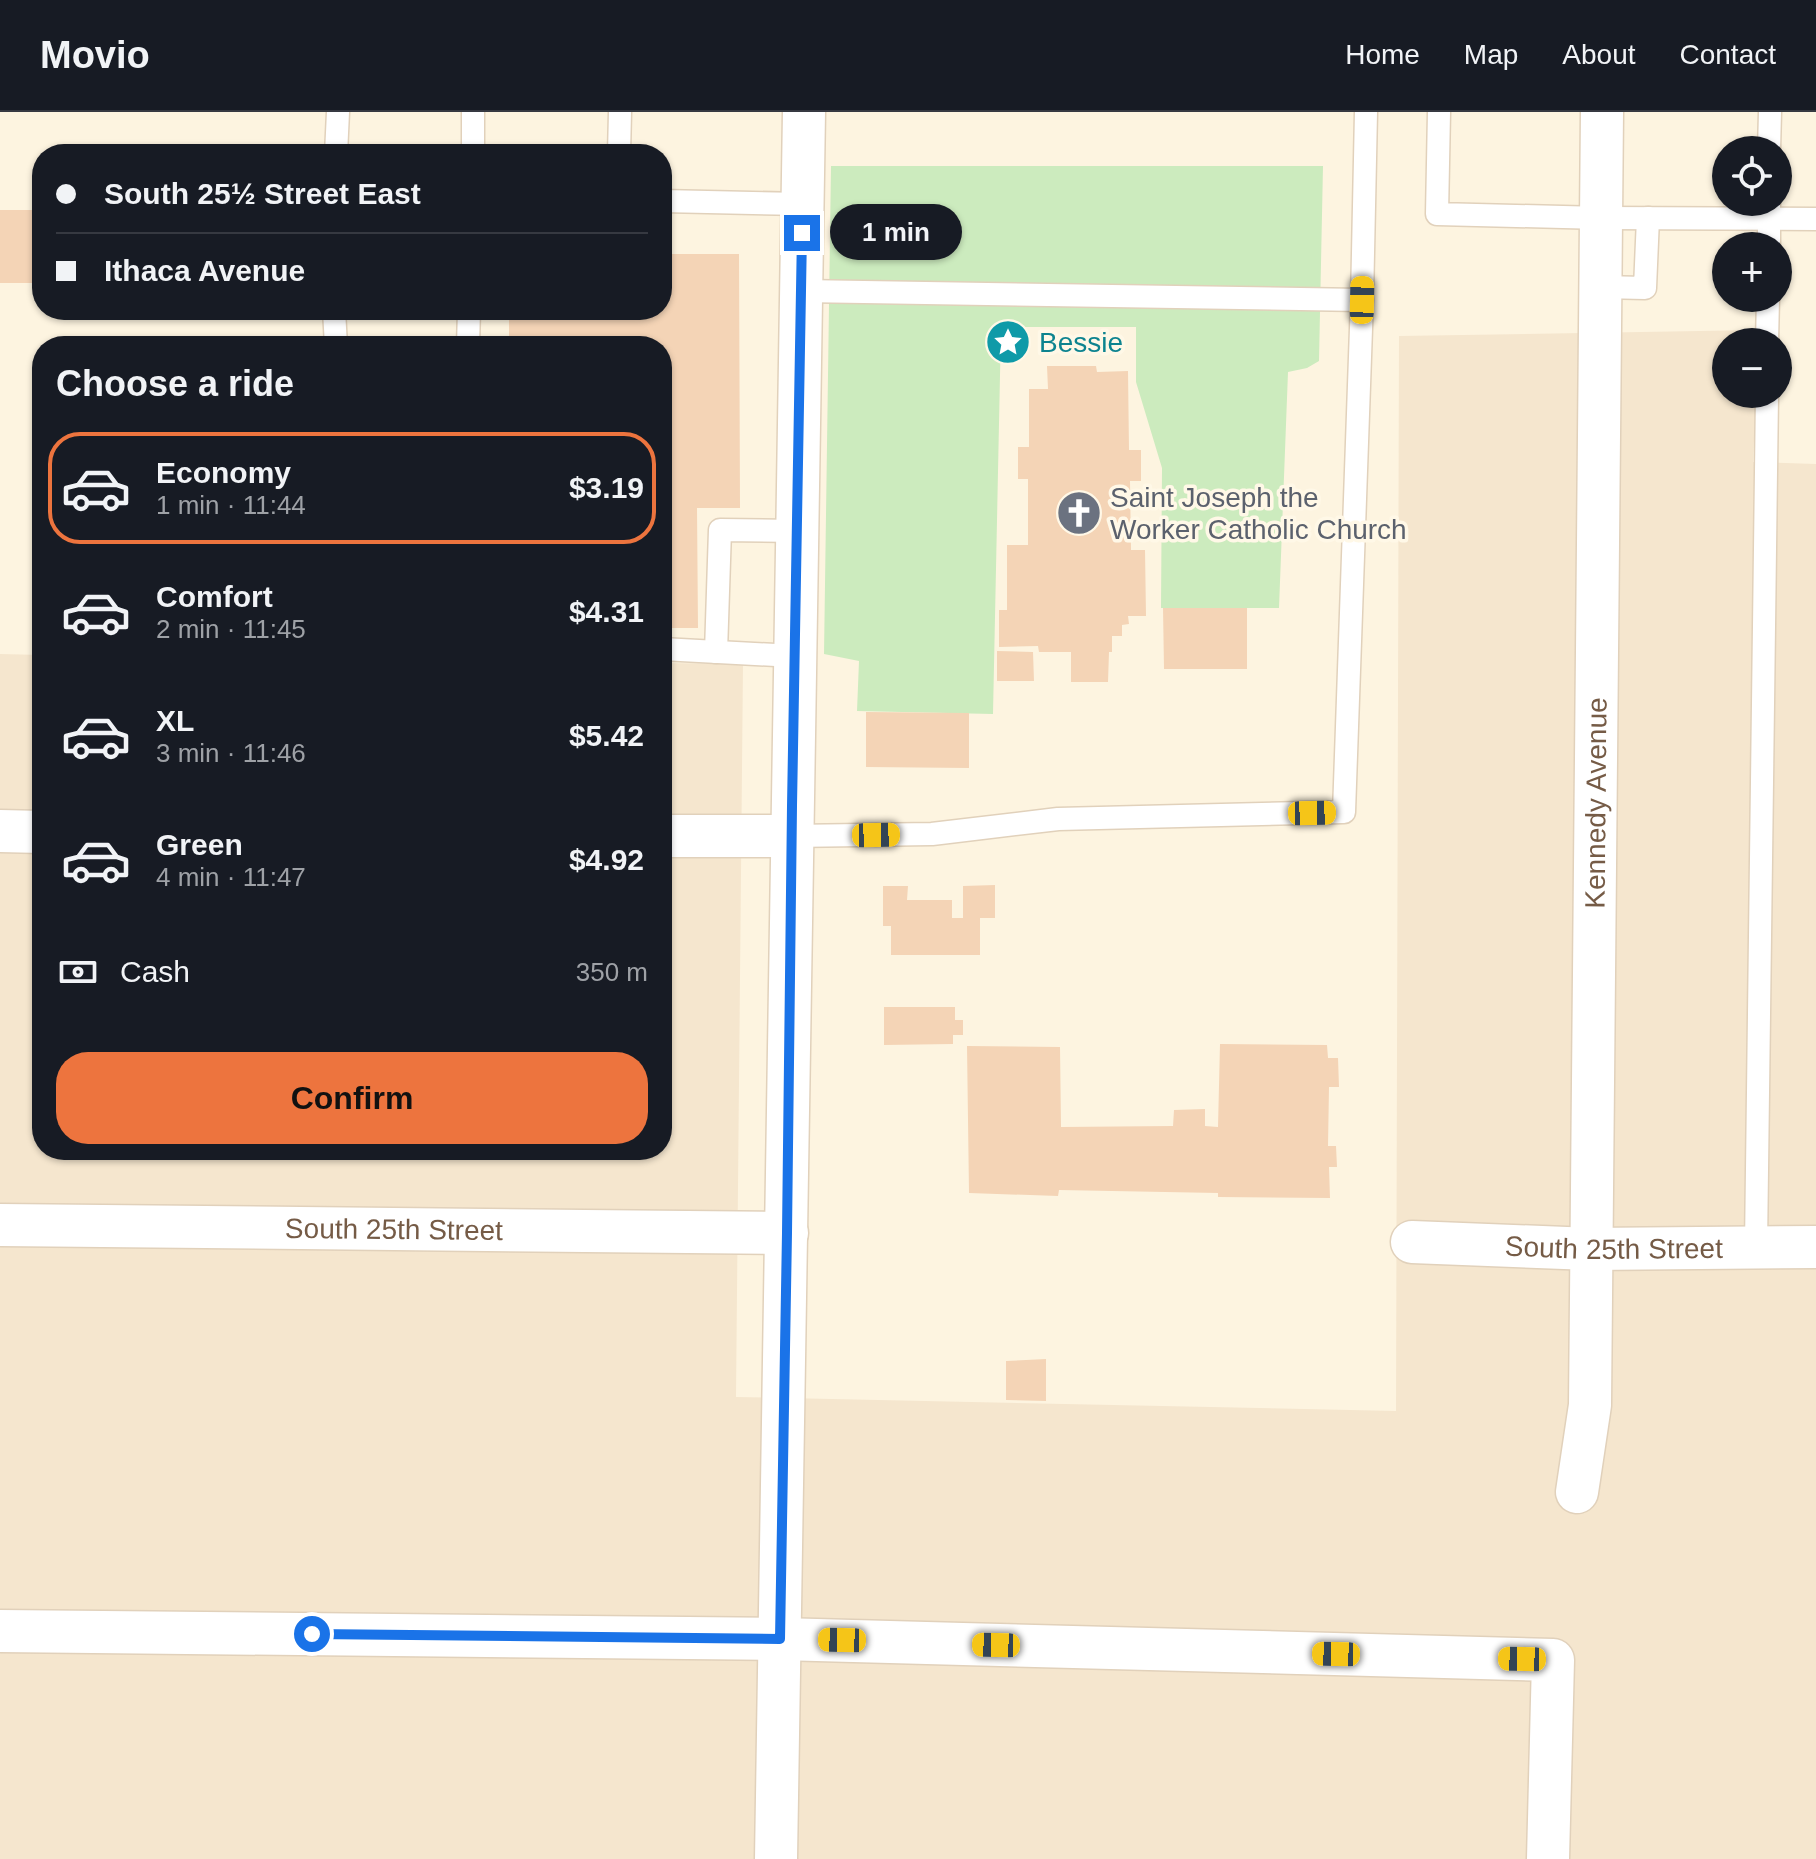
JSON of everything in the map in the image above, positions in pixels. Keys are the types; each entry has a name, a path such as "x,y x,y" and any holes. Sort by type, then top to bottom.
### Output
{"street":[{"path":"776,1859 804,112"},
{"name":"Kennedy Avenue","path":"1577,1492 1590,1405 1602,112"},
{"path":"0,831 32,832"},
{"path":"672,836 791,836"},
{"name":"South 25th Street","path":"0,1225 787,1233"},
{"name":"South 25th Street","path":"1412,1242 1591,1249 1816,1247"},
{"path":"0,1631 780,1639 1553,1660 1548,1859"}],"lane":[{"path":"336,144 338,112"},
{"path":"473,112 473,144"},
{"path":"619,144 620,112"},
{"path":"791,836 932,834 1058,819 1344,812 1366,112"},
{"path":"1439,112 1437,214 1648,218 1712,214"},
{"path":"1769,136 1770,112"},
{"path":"672,201 803,204"},
{"path":"1792,214 1816,219"},
{"path":"1600,287 1645,288 1648,218"},
{"path":"802,291 1362,300"},
{"path":"1756,1247 1767,408"},
{"path":"716,652 720,530 797,531"},
{"path":"672,650 794,656"}],"shaded area":[{"path":"1712,331 1712,408 1755,408 1753,462 1816,464 1816,1859 0,1859 0,654 32,655 32,1160 672,1160 672,663 743,664 736,1397 1396,1411 1399,336"}],"green space":[{"path":"831,166 1323,166 1319,361 1307,368 1288,372 1279,608 1161,608 1162,468 1136,382 1136,327 1001,327 993,714 857,711 859,661 824,654"}],"building":[{"path":"0,210 32,210 32,283 0,283"},
{"path":"672,254 739,254 740,508 697,508 698,628 672,628 672,336 509,336 509,320 672,320"},
{"name":"Saint Joseph the Worker Catholic Church","path":"1047,366 1096,366 1097,372 1128,371 1129,450 1141,450 1141,481 1130,481 1131,550 1145,550 1146,616 1128,616 1129,624 1122,625 1122,636 1112,636 1108,682 1071,682 1071,652 1039,652 1038,646 999,647 999,610 1007,610 1007,545 1028,545 1028,479 1018,479 1018,447 1029,447 1029,389 1048,389"},
{"path":"1163,608 1247,608 1247,669 1164,669"},
{"path":"997,651 1033,652 1034,681 997,681"},
{"path":"866,712 969,713 969,768 866,767"},
{"path":"995,885 995,918 980,918 980,955 891,955 891,926 883,926 883,886 908,886 907,900 952,900 952,918 963,918 963,886"},
{"path":"884,1007 955,1007 955,1020 963,1020 963,1035 953,1035 953,1044 884,1045"},
{"path":"1220,1044 1327,1045 1328,1058 1338,1058 1339,1087 1329,1087 1328,1146 1336,1146 1337,1167 1329,1167 1330,1198 1059,1190 1058,1196 969,1193 967,1046 1060,1047 1061,1127 1173,1126 1174,1110 1205,1109 1205,1126 1218,1127"},
{"path":"1046,1359 1046,1401 1006,1400 1006,1361"}],"place":[{"name":"Bessie","path":"1008,342"},
{"name":"Saint Joseph the Worker Catholic Church","path":"1079,513"}],"route":[{"path":"312,1634 780,1639 802,233"}]}
